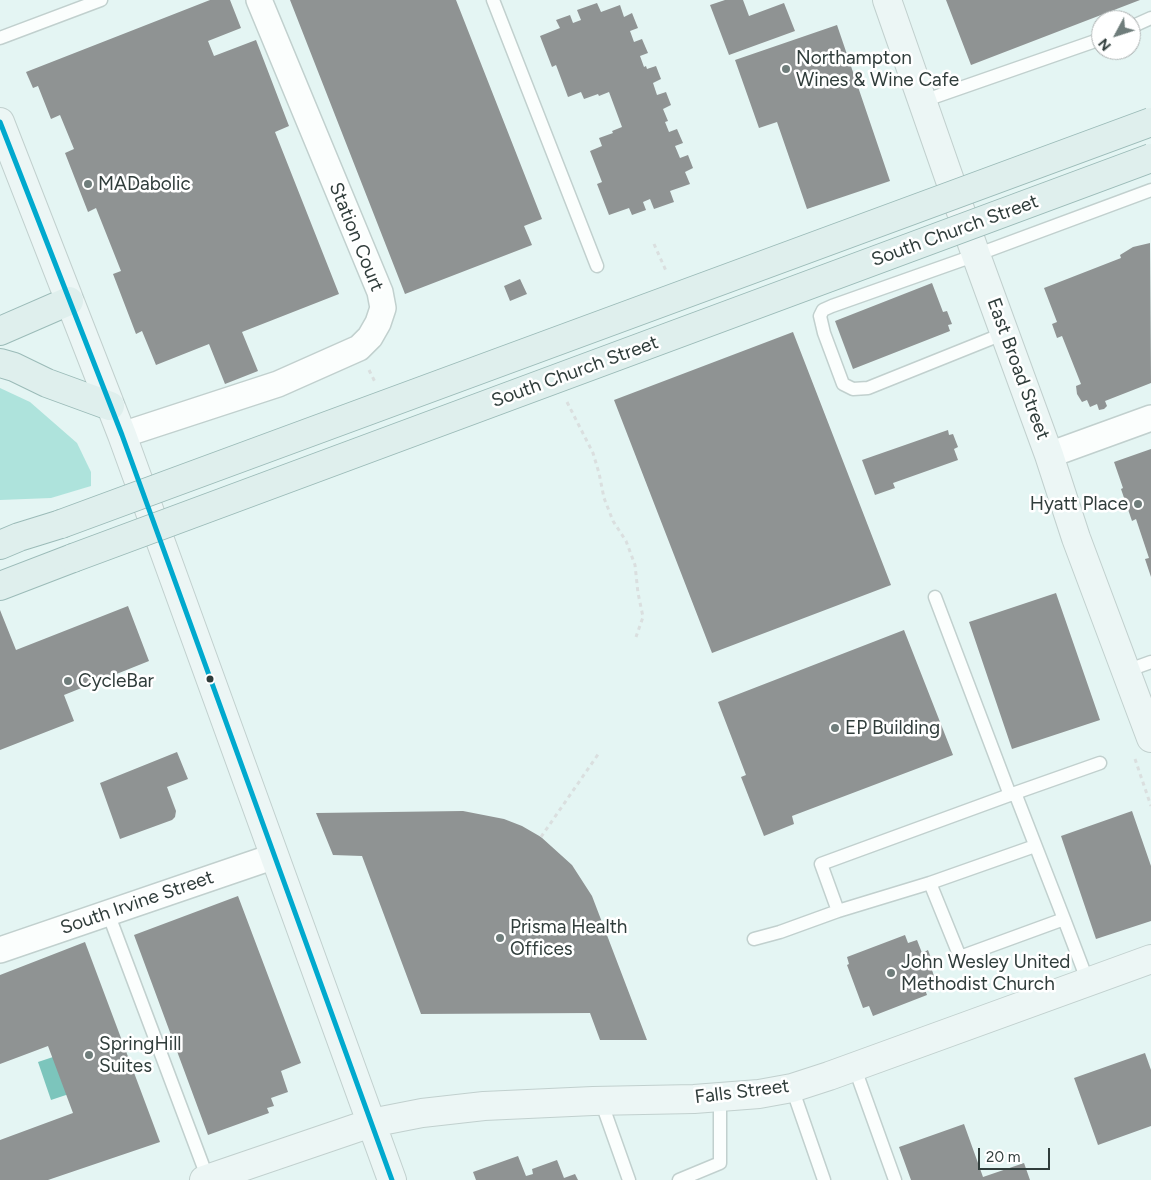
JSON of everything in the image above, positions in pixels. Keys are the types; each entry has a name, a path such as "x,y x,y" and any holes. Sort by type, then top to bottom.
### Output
{"main road":[{"name":"South Church Street","path":"6,538 61,524 1151,122"},
{"name":"South Church Street","path":"0,586 1151,158"},
{"path":"0,331 70,300"},
{"path":"0,364 14,367 47,383 110,406"}],"street":[{"name":"Station Court","path":"122,434 278,384 360,348 378,324 383,308 380,292 259,0"},
{"name":"East Broad Street","path":"888,0 976,255 1049,455 1076,538 1151,738"},
{"path":"0,122 7,162 70,300 122,434 392,1180"},
{"path":"1049,455 1151,418"},
{"name":"South Irvine Street","path":"0,950 274,856"},
{"name":"Falls Street","path":"206,1179 371,1123 422,1113 484,1106 720,1097 759,1094 792,1088 1151,958"}],"lane":[{"path":"0,38 101,0"},
{"path":"493,0 597,266"},
{"path":"923,100 1091,42"},
{"path":"1005,333 871,387 853,389 843,384 824,333 820,316 823,310 1151,190"},
{"path":"935,597 1013,794 1036,846 1088,982"},
{"path":"1126,671 1151,662"},
{"path":"838,911 821,864 1100,763"},
{"path":"754,939 930,883 1036,846"},
{"path":"930,883 960,958 1064,919"},
{"path":"108,913 206,1179"},
{"path":"854,1066 895,1180"},
{"path":"792,1088 824,1180"},
{"path":"680,1180 720,1163 720,1097"},
{"path":"601,1101 628,1180"}],"path":[{"path":"564,394 569,408 593,453 604,498 613,521 626,541 635,565 643,617 636,637"},
{"path":"540,837 600,753"}],"shaded area":[{"path":"0,388 30,402 77,443 91,472 91,486 51,498 0,500"},
{"path":"59,1055 72,1093 51,1100 38,1062"}],"building":[{"path":"210,0 230,0 241,28 208,41 214,56 256,40 289,126 275,132 339,294 242,332 258,371 225,384 209,344 156,365 142,331 136,334 113,274 121,271 96,208 88,212 65,153 74,149 60,115 51,119 38,86 33,88 26,72"},
{"path":"290,0 456,0 542,219 524,226 532,245 405,294"},
{"path":"725,0 743,0 749,16 784,3 795,31 729,55 710,5"},
{"path":"946,0 1140,0 1114,10 1091,10 1091,19 971,65"},
{"path":"597,3 601,12 620,5 624,17 632,13 638,28 630,31 634,42 642,39 648,53 640,56 644,67 646,66 647,69 656,66 661,79 653,83 657,95 666,92 671,105 663,109 668,121 665,122 669,132 677,129 683,143 675,146 680,158 688,155 693,168 685,172 690,184 670,191 674,202 654,209 650,199 643,202 646,210 632,215 629,208 609,215 597,184 602,182 590,151 602,146 599,138 613,133 612,131 622,127 609,92 584,99 581,92 568,97 556,65 552,67 540,36 560,28 556,20 570,15 573,23 581,20 577,10"},
{"path":"837,25 890,181 807,209 777,122 759,128 735,60"},
{"path":"1150,243 1151,383 1105,401 1107,406 1104,409 1099,410 1097,404 1090,407 1087,400 1082,402 1077,394 1076,386 1081,384 1062,336 1057,338 1052,324 1057,322 1044,288 1121,258 1120,255 1133,247"},
{"path":"520,279 527,294 510,301 504,286"},
{"path":"932,283 943,312 947,311 952,324 948,325 950,331 853,369 835,321"},
{"path":"793,332 891,585 712,653 614,400"},
{"path":"948,430 949,435 953,434 958,447 954,449 958,460 893,483 895,488 875,495 862,460"},
{"name":"Hyatt Place","path":"1151,449 1151,577 1145,559 1149,558 1136,519 1132,521 1114,462"},
{"path":"1056,593 1100,720 1012,749 969,622"},
{"path":"128,606 149,661 64,695 74,721 0,750 0,610 16,650"},
{"name":"EP Building","path":"904,630 953,755 792,816 794,824 764,836 741,777 746,775 718,702"},
{"path":"177,752 188,779 167,787 176,811 175,817 172,820 120,839 100,783"},
{"name":"Prisma Health Offices","path":"463,811 504,819 522,826 541,837 572,865 592,896 647,1040 600,1040 590,1013 421,1014 362,856 333,855 316,813"},
{"path":"1132,811 1151,866 1151,921 1096,939 1061,836"},
{"path":"238,896 301,1063 281,1071 288,1092 271,1098 274,1106 267,1108 269,1113 208,1135 134,935"},
{"name":"John Wesley United Methodist Church","path":"905,935 908,943 917,940 922,953 928,950 934,966 931,967 935,979 923,984 927,995 873,1016 869,1006 863,1008 847,965 849,964 847,957"},
{"name":"SpringHill Suites","path":"85,942 160,1142 48,1180 0,1180 0,1140 73,1113 48,1046 0,1064 0,975"},
{"path":"1145,1053 1151,1070 1151,1126 1098,1145 1074,1078"},
{"path":"964,1124 983,1177 1024,1163 1030,1180 911,1180 899,1147"},
{"path":"518,1156 526,1176 533,1174 532,1169 557,1160 564,1178 575,1174 578,1180 476,1180 473,1172"}],"transit line":[{"path":"0,122 122,435 392,1180"}],"place":[{"name":"Northampton Wines & Wine Cafe","path":"786,69"},
{"name":"MADabolic","path":"88,184"},
{"name":"Hyatt Place","path":"1138,504"},
{"name":"CycleBar","path":"68,681"},
{"name":"EP Building","path":"835,728"},
{"name":"Prisma Health Offices","path":"500,938"},
{"name":"John Wesley United Methodist Church","path":"891,973"},
{"name":"SpringHill Suites","path":"89,1055"}]}
